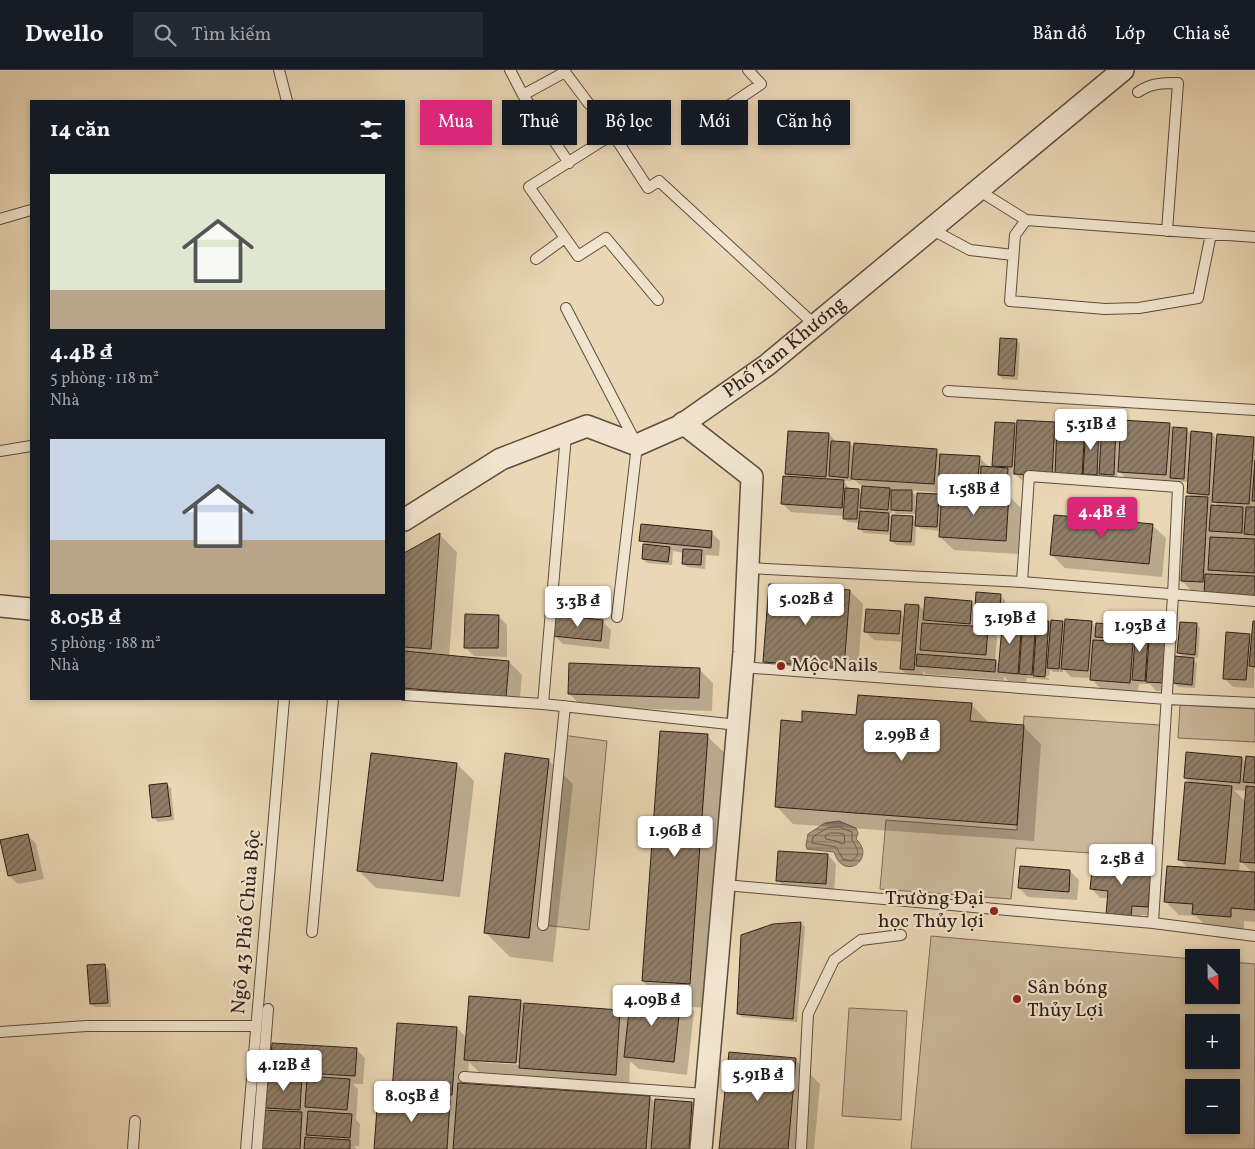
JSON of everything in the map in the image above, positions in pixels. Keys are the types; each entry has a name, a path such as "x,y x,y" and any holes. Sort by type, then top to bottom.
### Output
{"street":[{"name":"Phố Tam Khương","path":"637,445 683,423 767,365 1123,70"},
{"path":"683,423 752,478 738,725 701,1149"},
{"path":"405,519 501,459 588,426 637,445"},
{"path":"0,606 30,610"}],"lane":[{"path":"279,70 287,100"},
{"path":"738,100 761,84 748,70"},
{"path":"513,71 523,95 568,163"},
{"path":"523,95 565,72 587,101"},
{"path":"1138,92 1146,86 1161,83 1178,83 1167,231"},
{"path":"658,300 606,238 578,256 529,187 613,134 648,188 659,181 815,325"},
{"path":"978,190 1026,220 1255,237"},
{"path":"0,219 30,210"},
{"path":"1026,220 1015,235 1010,301 1105,308 1139,308 1198,298 1211,234"},
{"path":"931,229 970,250 1013,254"},
{"path":"536,259 565,238"},
{"path":"566,308 637,445 618,617"},
{"path":"948,391 1255,410"},
{"path":"543,704 566,435"},
{"path":"0,451 30,446"},
{"path":"1022,582 1029,476 1178,487 1153,923"},
{"path":"748,568 1022,582 1255,601"},
{"path":"742,668 1255,703"},
{"path":"405,695 543,704 738,725"},
{"name":"Ngõ 43 Phố Chùa Bộc","path":"246,1149 284,700"},
{"path":"312,932 333,700"},
{"path":"543,925 565,706"},
{"path":"725,885 1153,923 1255,936"},
{"path":"800,1149 808,1014 834,960 861,940 901,935"},
{"path":"257,1149 268,1009"},
{"path":"0,1032 86,1026 255,1026"},
{"path":"464,1077 706,1094"},
{"path":"132,1149 135,1121"}],"shaded area":[{"path":"1180,705 1255,709 1255,742 1178,738"},
{"path":"1024,716 1160,725 1151,857 1016,848 1011,899 880,889 886,820 1017,830"},
{"path":"562,735 607,741 589,930 543,925"},
{"path":"931,936 1185,958 1185,1004 1240,1004 1240,963 1255,964 1255,1149 911,1149"},
{"path":"849,1008 907,1011 901,1120 842,1116"}],"water":[{"path":"839,821 856,828 858,833 856,839 863,853 861,860 851,867 845,866 839,861 834,852 807,849 808,834 825,823"}],"building":[{"path":"1000,338 1017,339 1014,376 998,375"},
{"path":"1017,420 1055,422 1052,476 1014,474"},
{"path":"1121,420 1170,423 1166,475 1118,472"},
{"path":"995,422 1015,423 1012,467 992,466"},
{"path":"1057,424 1085,425 1082,476 1055,475"},
{"path":"1102,424 1116,424 1114,475 1099,474"},
{"path":"1086,427 1099,427 1097,475 1083,474"},
{"path":"1173,427 1187,428 1184,479 1170,478"},
{"path":"788,431 829,433 826,477 785,474"},
{"path":"1191,431 1212,433 1209,495 1187,493"},
{"path":"1217,434 1254,437 1249,504 1212,502"},
{"path":"831,441 850,442 848,478 829,476"},
{"path":"854,443 937,449 934,484 851,479"},
{"path":"940,454 980,456 977,491 938,489"},
{"path":"1255,460 1255,501 1252,501"},
{"path":"981,466 1008,468 1007,492 980,490"},
{"path":"783,476 844,480 842,508 781,504"},
{"path":"862,486 890,488 888,510 860,508"},
{"path":"845,488 859,489 857,519 843,519"},
{"path":"891,490 912,490 912,511 891,510"},
{"path":"942,491 1009,494 1006,541 939,537"},
{"path":"917,493 939,494 937,527 915,526"},
{"path":"1186,496 1208,497 1203,582 1181,581"},
{"path":"1211,505 1243,507 1242,533 1209,531"},
{"path":"1246,507 1255,507 1255,535 1244,534"},
{"path":"860,511 889,513 888,531 858,529"},
{"path":"892,515 913,516 911,542 890,541"},
{"path":"1054,515 1153,524 1149,564 1050,555"},
{"path":"641,524 712,531 711,548 639,541"},
{"path":"440,533 431,649 405,647 405,552"},
{"path":"1210,537 1255,539 1255,573 1208,570"},
{"path":"643,544 670,547 668,562 642,559"},
{"path":"683,549 702,550 701,565 682,564"},
{"path":"1205,574 1255,576 1255,598 1204,595"},
{"path":"769,584 850,590 844,668 763,662"},
{"path":"976,592 1001,594 999,623 974,621"},
{"path":"925,597 972,601 970,624 923,620"},
{"path":"905,604 919,605 914,670 900,669"},
{"path":"866,609 901,611 899,634 864,632"},
{"path":"465,614 499,615 498,648 464,648"},
{"path":"556,615 603,620 601,641 553,636"},
{"path":"1003,616 1022,618 1018,674 998,672"},
{"path":"1023,618 1036,619 1032,675 1019,674"},
{"path":"1065,619 1092,621 1088,671 1061,669"},
{"path":"1037,620 1049,621 1045,677 1033,676"},
{"path":"1051,620 1063,621 1059,669 1047,668"},
{"path":"1253,621 1255,621 1255,667 1249,666"},
{"path":"1180,622 1197,623 1195,655 1177,653"},
{"path":"922,623 988,627 986,655 920,650"},
{"path":"1096,623 1134,626 1133,640 1095,637"},
{"path":"1136,625 1149,626 1145,681 1132,680"},
{"path":"1150,626 1169,628 1164,683 1146,682"},
{"path":"1226,632 1250,634 1246,680 1223,679"},
{"path":"1093,640 1133,642 1130,683 1090,680"},
{"path":"405,651 509,661 506,697 405,688"},
{"path":"917,654 996,660 995,672 916,666"},
{"path":"1175,656 1194,658 1192,685 1173,683"},
{"path":"569,663 700,668 699,698 568,694"},
{"path":"858,695 972,703 970,721 1024,725 1017,825 775,807 781,720 802,722 802,711 856,715"},
{"path":"660,731 708,734 690,984 642,981"},
{"path":"1186,752 1242,757 1240,783 1184,778"},
{"path":"371,753 457,763 443,881 357,871"},
{"path":"505,753 549,759 529,938 484,933"},
{"path":"1246,756 1255,757 1255,783 1243,782"},
{"path":"1185,782 1232,786 1225,864 1178,860"},
{"path":"167,783 171,816 152,818 149,785"},
{"path":"1246,786 1255,787 1255,863 1240,862"},
{"path":"28,834 36,870 8,876 0,840"},
{"path":"778,851 828,854 826,884 776,881"},
{"path":"1093,861 1135,864 1135,869 1143,870 1143,866 1152,866 1148,907 1132,906 1131,917 1106,915 1108,891 1090,889"},
{"path":"1020,866 1070,870 1069,892 1018,888"},
{"path":"1167,866 1255,872 1255,910 1231,908 1231,917 1192,914 1193,904 1164,902"},
{"path":"801,922 793,1019 737,1014 741,935 773,924"},
{"path":"105,964 108,1003 90,1004 87,965"},
{"path":"631,992 681,997 674,1062 624,1057"},
{"path":"469,996 521,1000 516,1063 464,1060"},
{"path":"524,1003 620,1010 616,1075 519,1068"},
{"path":"397,1023 457,1027 452,1095 392,1091"},
{"path":"272,1043 357,1048 355,1076 270,1071"},
{"path":"729,1052 796,1058 788,1149 719,1149"},
{"path":"267,1073 302,1075 300,1110 265,1108"},
{"path":"307,1076 350,1079 347,1110 305,1107"},
{"path":"458,1083 650,1096 646,1149 453,1149"},
{"path":"378,1095 450,1100 447,1149 374,1149"},
{"path":"655,1099 692,1102 689,1149 651,1149"},
{"path":"264,1110 302,1112 300,1149 262,1149"},
{"path":"308,1111 352,1114 350,1138 306,1135"},
{"path":"305,1137 350,1140 350,1149 304,1149"}],"place":[{"name":"Mộc Nails","path":"781,666"},
{"name":"Trường Đại học Thủy lợi","path":"994,911"},
{"name":"Sân bóng Thủy Lợi","path":"1017,999"}]}
